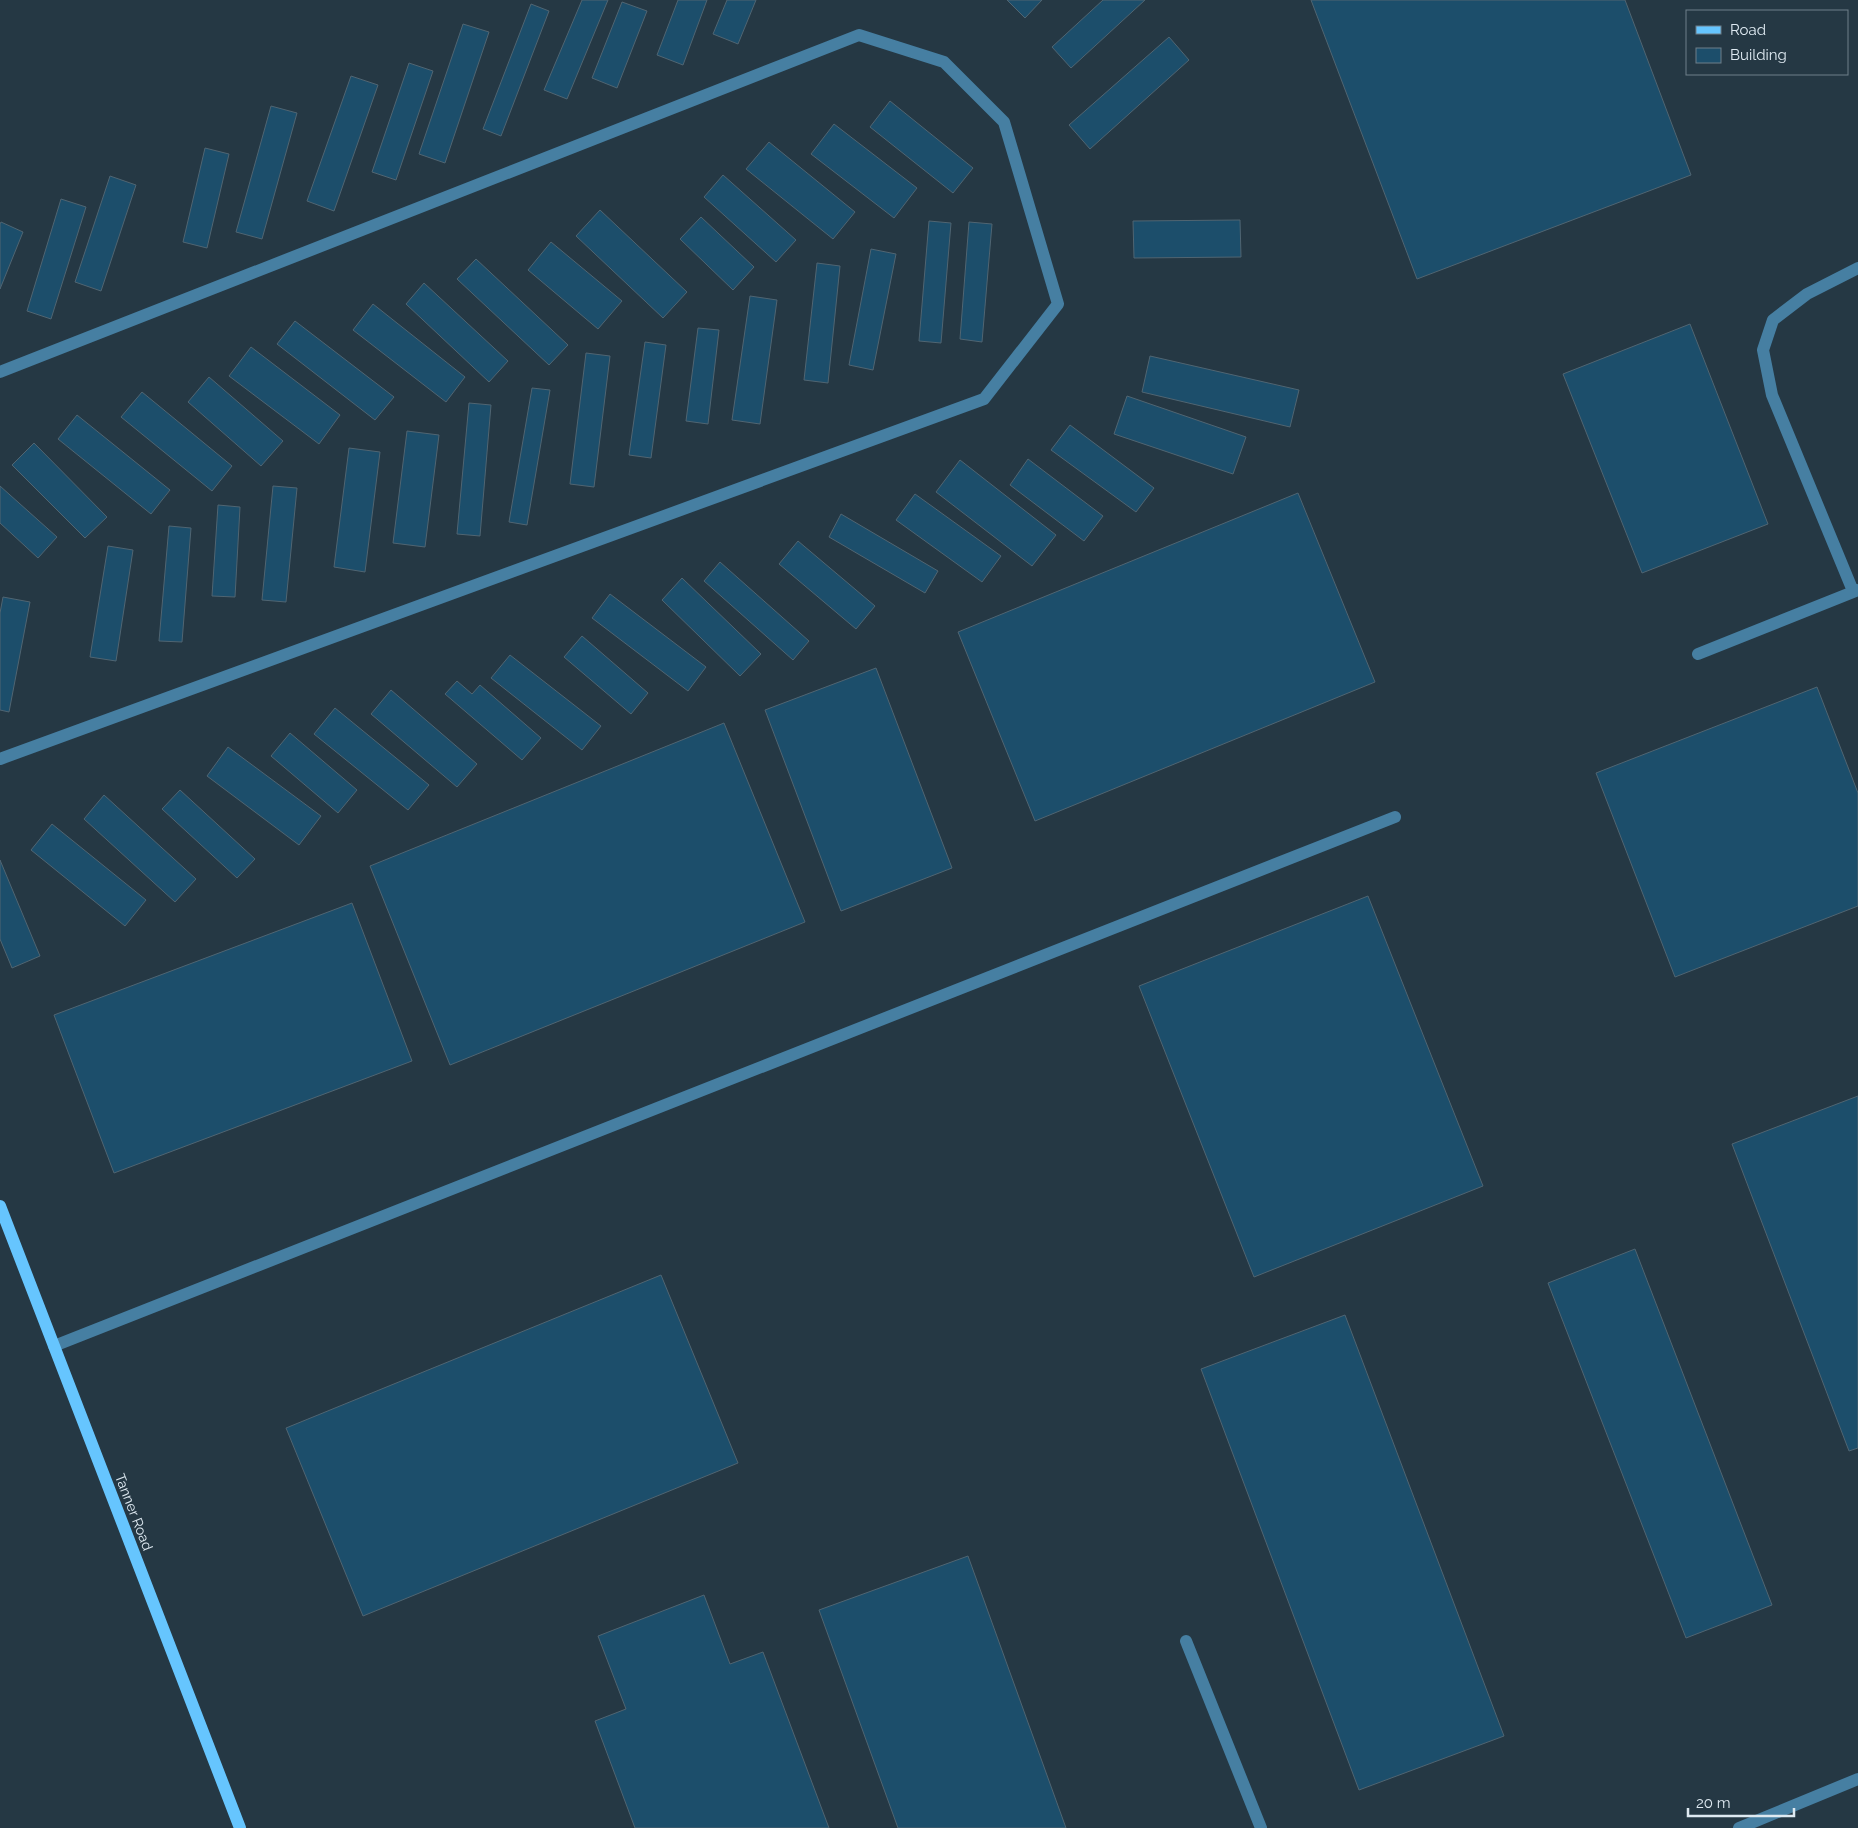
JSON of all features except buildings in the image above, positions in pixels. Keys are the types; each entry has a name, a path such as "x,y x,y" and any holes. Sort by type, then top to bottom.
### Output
{"main road":[{"name":"Tanner Road","path":"0,1206 240,1828"}],"street":[{"path":"0,372 859,35 944,62 1004,122 1058,304 984,399 0,759"},
{"path":"1698,654 1856,591 1772,395 1763,350 1773,320 1807,294 1858,268"},
{"path":"54,1346 1395,817"},
{"path":"1186,1641 1261,1828"},
{"path":"1739,1828 1858,1779"}]}
